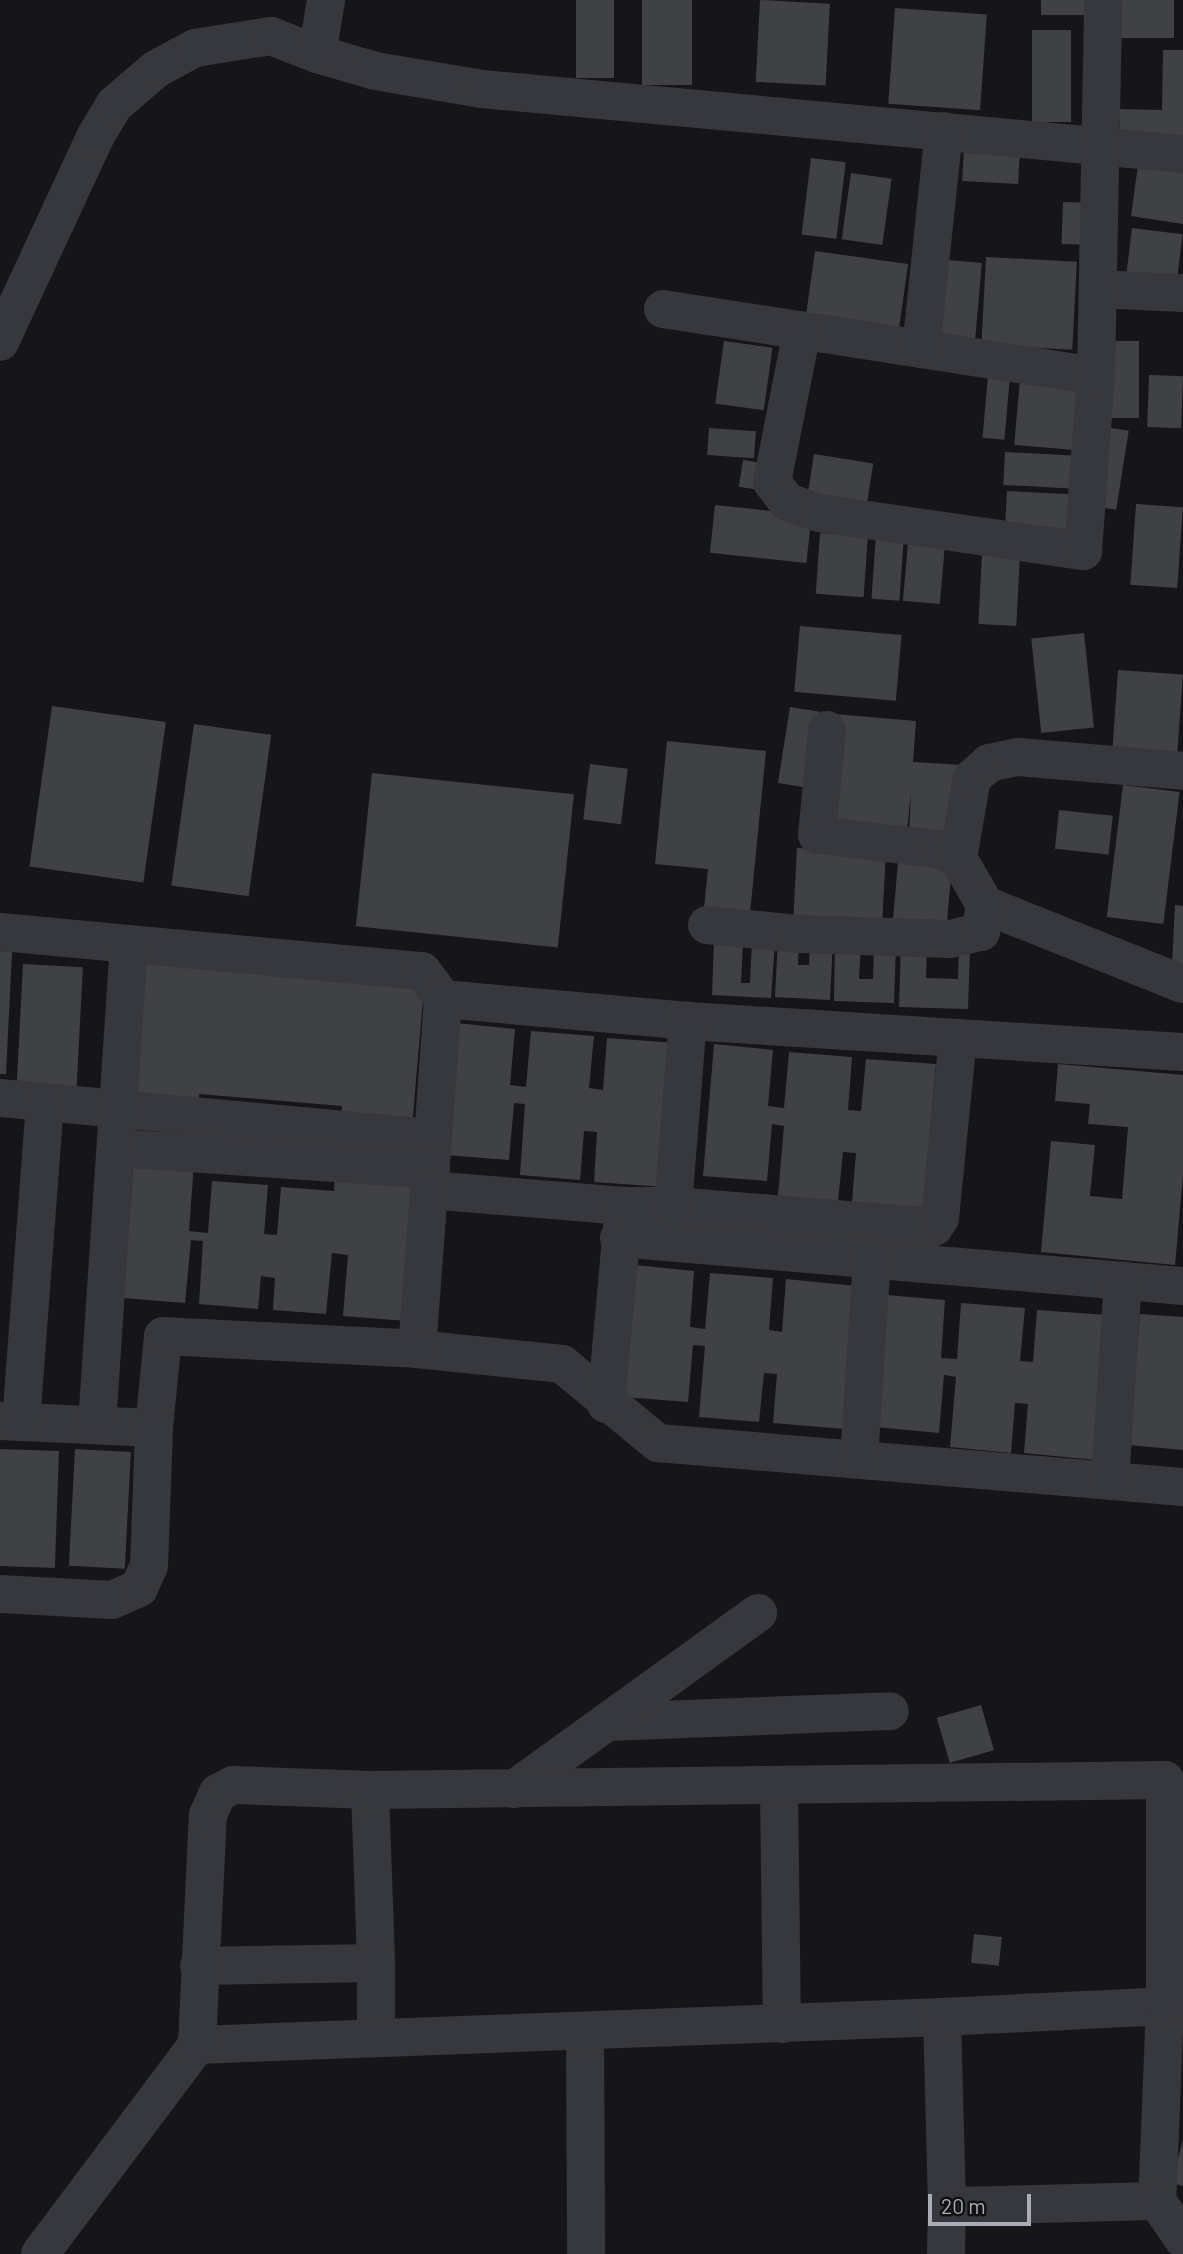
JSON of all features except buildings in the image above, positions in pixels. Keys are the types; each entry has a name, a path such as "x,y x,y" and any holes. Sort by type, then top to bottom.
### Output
{"street":[{"path":"317,54 326,0"},
{"path":"802,331 772,482 787,502 819,513 1083,551 1096,376 1103,0"},
{"path":"0,342 95,137 114,105 156,69 195,48 271,36 317,54 375,71 482,89 1183,154"},
{"path":"921,349 944,131"},
{"path":"1098,289 1183,293"},
{"path":"663,309 1096,376"},
{"path":"707,925 799,934 950,939 982,932 985,905 957,858 938,849 817,835 827,730"},
{"path":"957,858 972,778 989,764 1018,757 1183,771"},
{"path":"985,905 1183,984"},
{"path":"0,932 422,971 443,999 417,1349"},
{"path":"97,1425 129,944"},
{"path":"443,999 688,1021 1183,1052"},
{"path":"674,1206 688,1021"},
{"path":"621,1222 674,1206 934,1227 940,1218 958,1038"},
{"path":"0,1098 45,1102 118,1129 431,1166 621,1222 872,1258 1183,1286"},
{"path":"45,1102 10,1421 154,1428"},
{"path":"606,1404 621,1222"},
{"path":"859,1459 872,1258"},
{"path":"1110,1481 1123,1280"},
{"path":"0,1594 112,1600 139,1588 149,1566 154,1428 163,1336 417,1349 562,1364 606,1404 658,1443 1183,1487"},
{"path":"514,1789 758,1613"},
{"path":"607,1722 890,1711"},
{"path":"40,2254 197,2045 208,1815 218,1793 233,1785 370,1790 1165,1780 1166,2006 1157,2201 1183,2239"},
{"path":"779,1786 782,2024"},
{"path":"370,1790 376,2038"},
{"path":"199,1966 376,1963"},
{"path":"197,2045 585,2032 1166,2006"},
{"path":"942,2017 946,2254"},
{"path":"585,2032 586,2254"},
{"path":"947,2206 1157,2201"}]}
